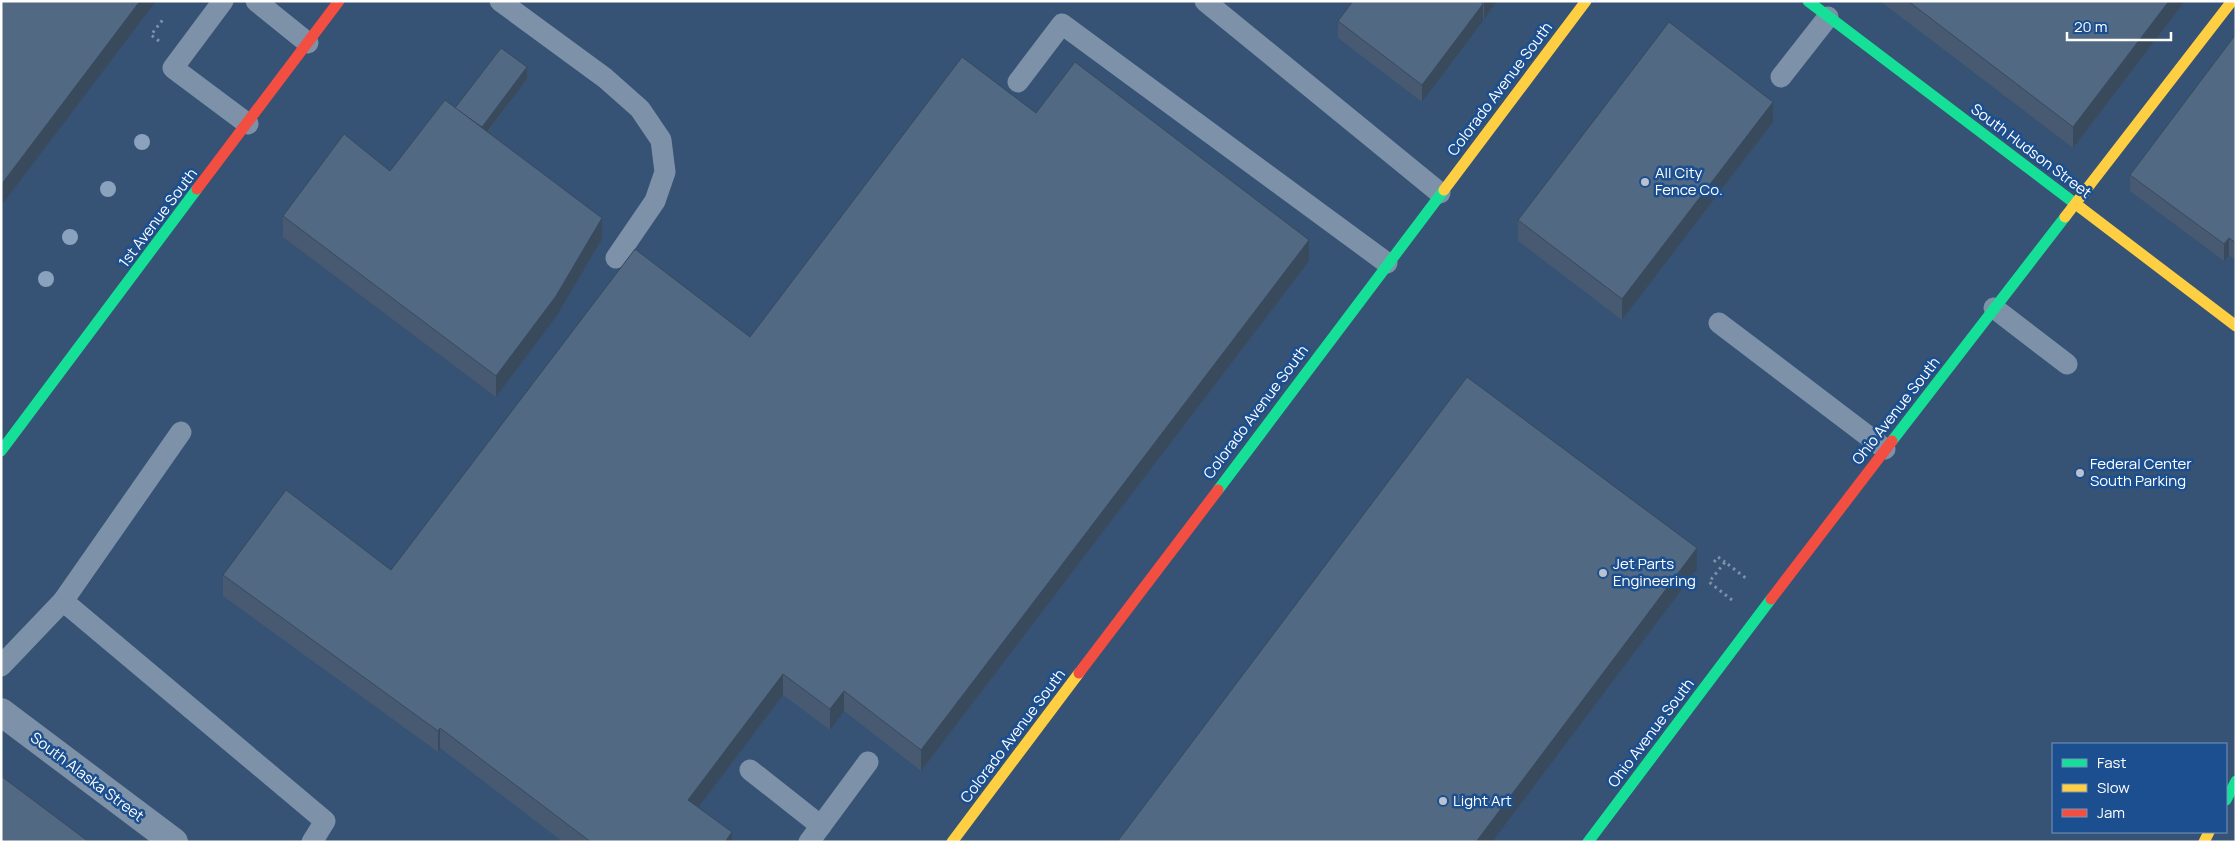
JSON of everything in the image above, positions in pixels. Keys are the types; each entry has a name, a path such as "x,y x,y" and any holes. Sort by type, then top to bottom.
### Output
{"main road":[{"name":"1st Avenue South","path":"1,452 339,1"},
{"name":"Colorado Avenue South","path":"952,842 1586,1"},
{"name":"South Hudson Street","path":"1808,1 2236,326"},
{"name":"Ohio Avenue South","path":"1588,842 1885,449 2232,1"},
{"path":"2227,798 2236,781"}],"street":[{"name":"South Alaska Street","path":"1,712 174,842"}],"lane":[{"path":"223,1 173,68 248,124"},
{"path":"256,1 308,43"},
{"path":"500,1 605,78 640,109 661,140 665,172 655,201 616,258"},
{"path":"1204,1 1440,193"},
{"path":"1781,77 1828,17"},
{"path":"1018,82 1062,24 1387,263"},
{"path":"1994,308 2067,364"},
{"path":"1719,323 1885,449"},
{"path":"1,666 63,602 181,432"},
{"path":"63,602 325,821 312,842"},
{"path":"750,770 815,834 868,762"}],"path":[{"path":"150,35 164,18"},
{"path":"1714,562 1718,556 1751,582"},
{"path":"1724,562 1709,582 1736,603"}],"building":[{"path":"1,1 140,1 1,185"},
{"path":"1353,1 1480,1 1483,4 1422,85 1338,21"},
{"path":"1908,1 2169,1 2073,127"},
{"name":"All City Fence Co.","path":"1669,22 1773,102 1622,299 1518,220"},
{"path":"2236,34 2236,243 2229,238 2224,244 2130,175"},
{"path":"501,48 527,67 482,127 455,108"},
{"path":"962,57 1036,113 1075,62 1309,240 921,750 844,691 830,709 783,674 688,800 732,832 725,842 591,842 440,728 438,731 223,575 286,490 391,570 635,249 750,337"},
{"path":"445,100 602,218 556,296 496,376 283,216 344,134 390,171"},
{"path":"1467,377 1697,548 1476,842 1117,842"},
{"path":"1,776 89,842 1,842"}],"traffic: fast":[{"path":"1808,1 2081,208"},
{"path":"1,451 197,189"},
{"path":"1218,490 1444,190"},
{"path":"1892,441 2065,217"},
{"path":"1588,842 1771,599"},
{"path":"2227,798 2236,781"}],"traffic: slow":[{"path":"1444,190 1586,1"},
{"path":"2065,217 2232,1"},
{"path":"2081,208 2236,326"},
{"path":"952,842 1079,673"},
{"path":"2204,842 2208,833"}],"traffic: jam":[{"path":"197,189 339,1"},
{"path":"1771,599 1892,441"},
{"path":"1079,673 1218,490"}],"place":[{"name":"All City Fence Co.","path":"1645,182"},
{"name":"Federal Center South Parking","path":"2080,473"},
{"name":"Jet Parts Engineering","path":"1603,573"},
{"name":"Light Art","path":"1443,801"}]}
